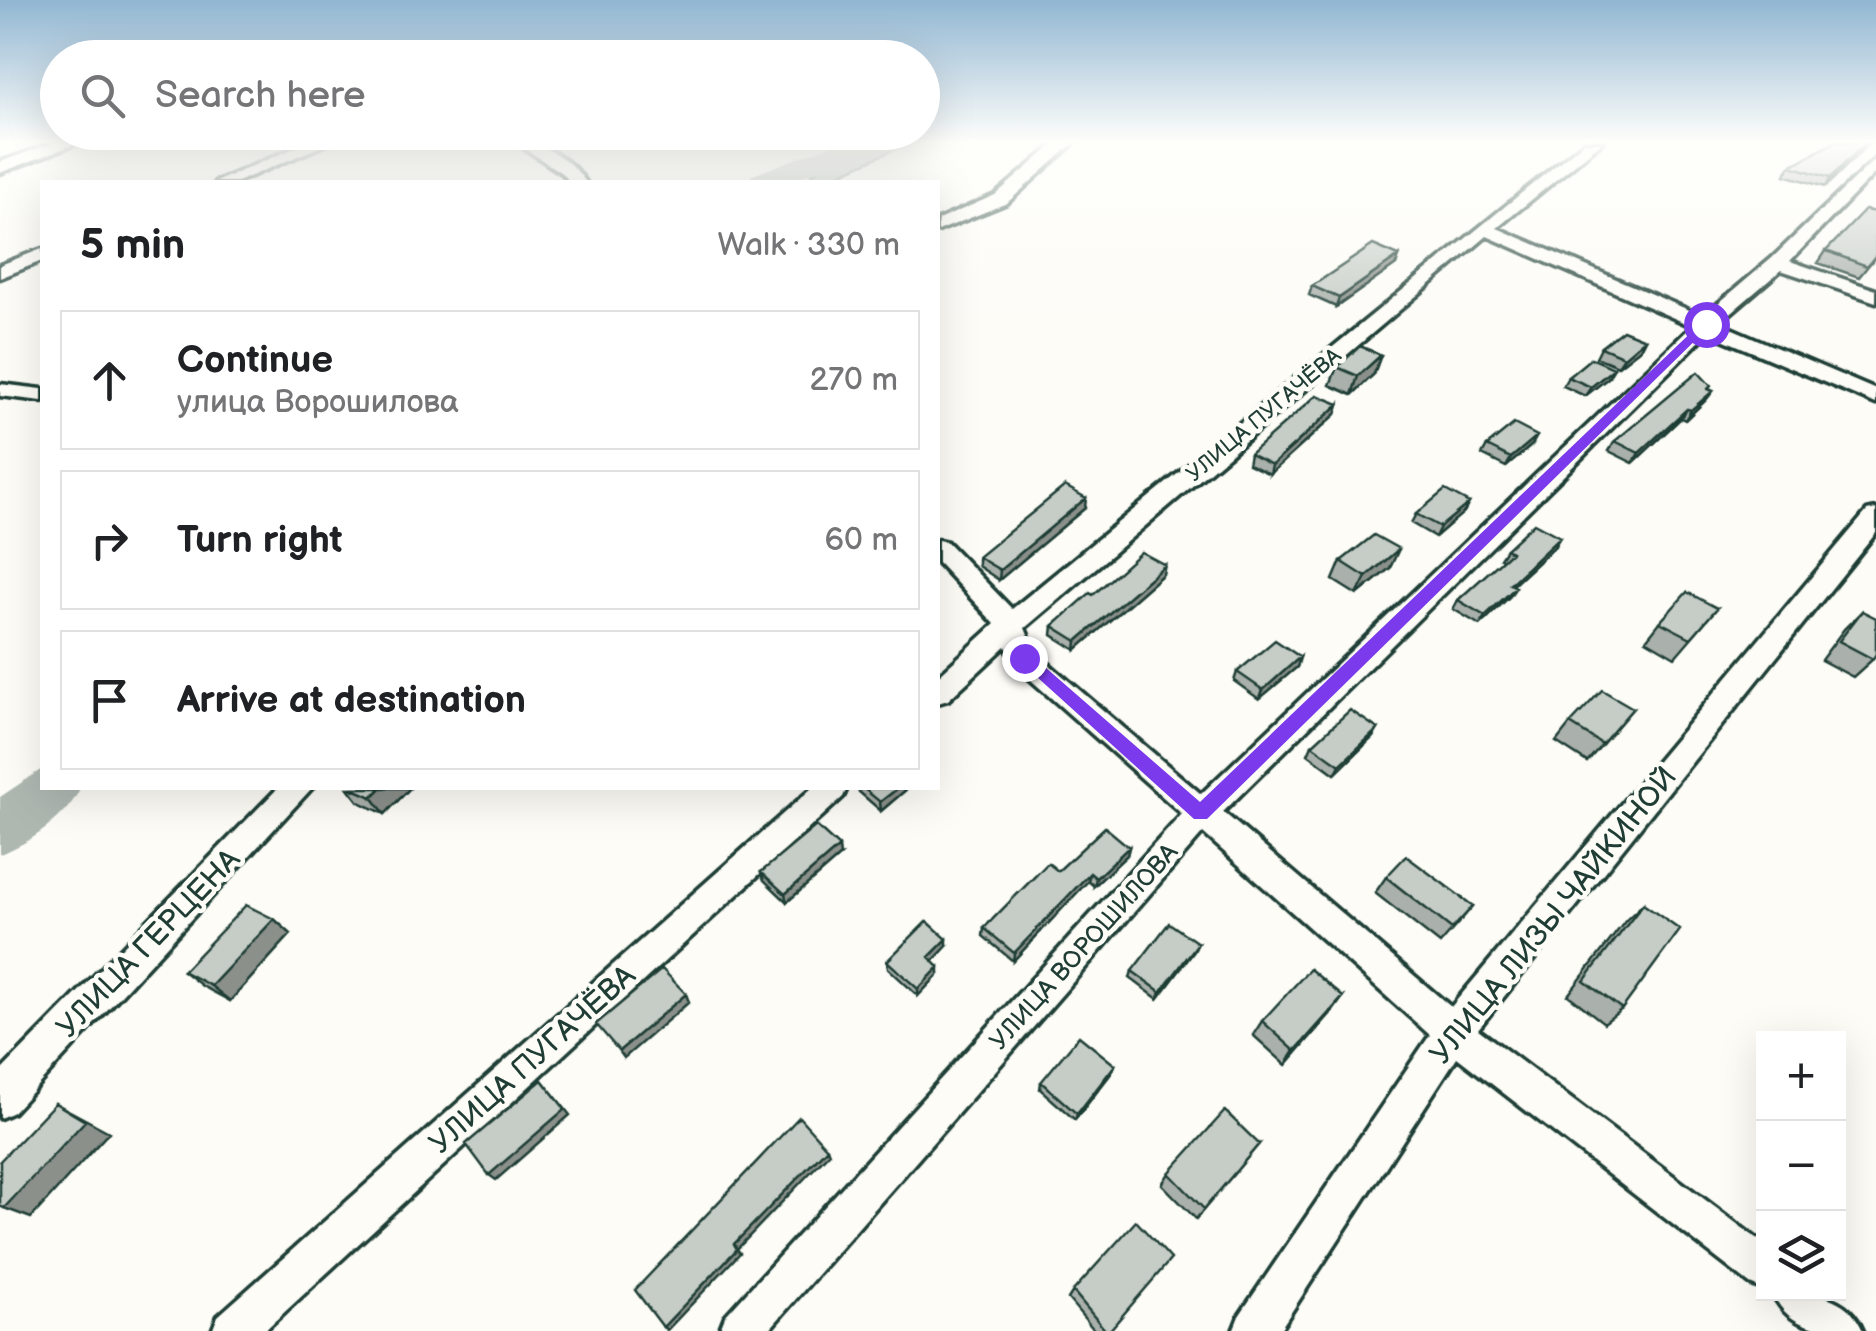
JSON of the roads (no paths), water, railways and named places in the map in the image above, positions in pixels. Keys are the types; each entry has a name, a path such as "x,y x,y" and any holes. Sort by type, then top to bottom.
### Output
{"street":[{"path":"940,225 989,204"},
{"name":"УЛИЦА ПУГАЧЁВА","path":"940,690 1011,625 1516,204"},
{"name":"УЛИЦА ВОРОШИЛОВА","path":"740,1331 1200,814 1706,324 1845,204"},
{"path":"1486,228 1876,398"},
{"path":"0,272 40,256"},
{"path":"1778,263 1876,296"},
{"path":"0,390 40,394"},
{"name":"УЛИЦА ЛИЗЫ ЧАЙКИНОЙ","path":"1254,1331 1454,1032 1876,517"},
{"path":"940,550 1011,625 1024,658 1200,814 1454,1032 1756,1264"},
{"name":"УЛИЦА ГЕРЦЕНА","path":"0,1099 295,790"},
{"name":"УЛИЦА ПУГАЧЁВА","path":"233,1331 830,790"},
{"path":"1803,1301 1842,1331"}],"waterway":[{"path":"0,829 50,790"}]}
